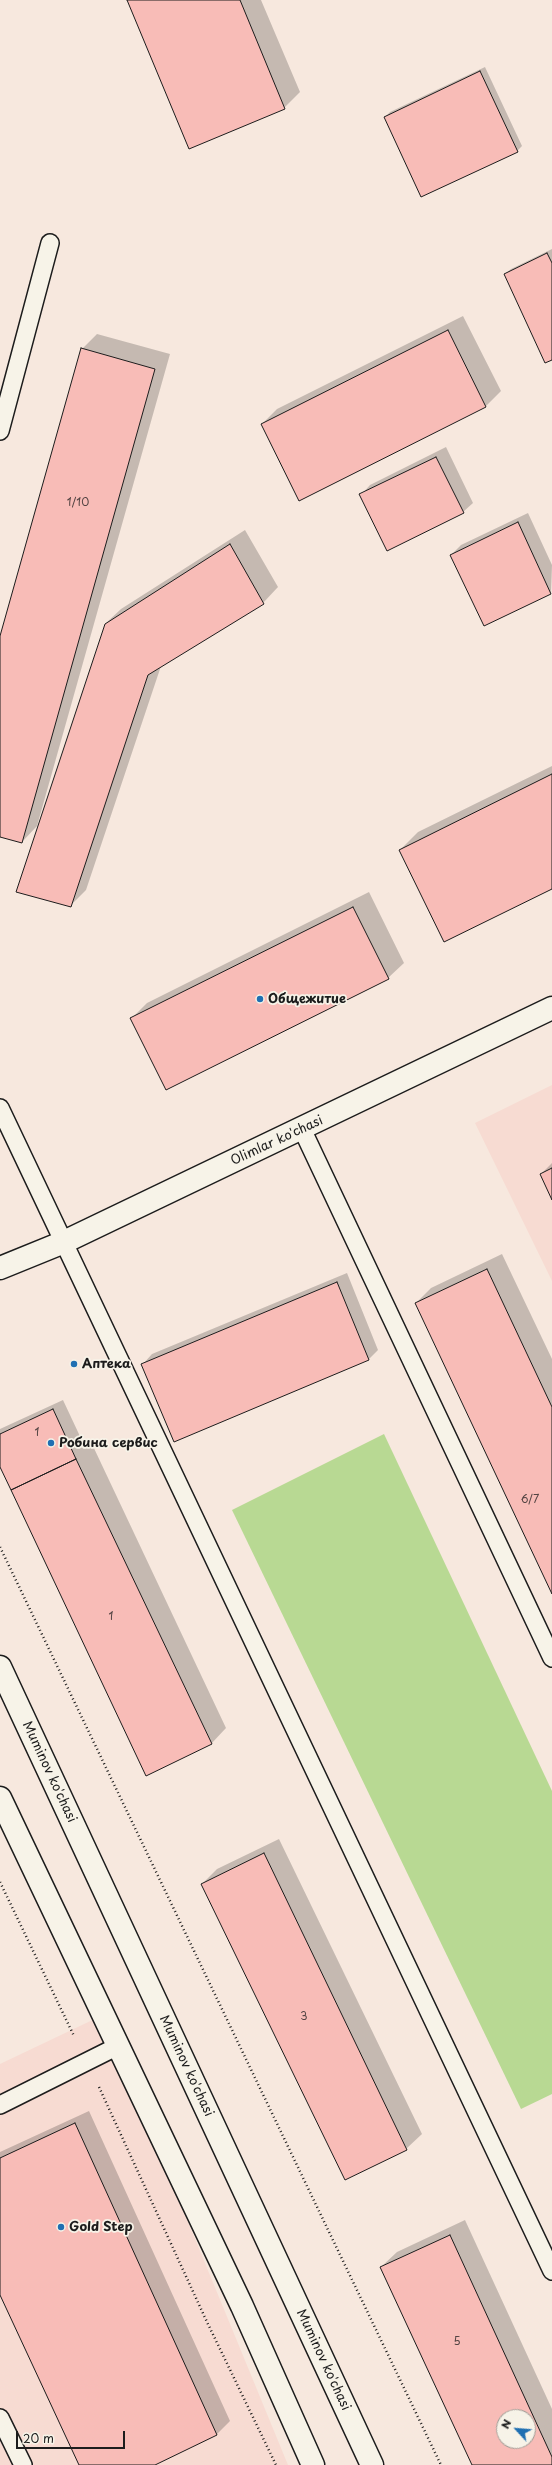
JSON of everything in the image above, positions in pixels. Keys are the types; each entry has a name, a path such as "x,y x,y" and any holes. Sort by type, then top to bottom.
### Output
{"main road":[{"name":"Olimlar ko'chasi","path":"0,1268 64,1242 552,1008"},
{"name":"Muminov ko'chasi","path":"0,1667 372,2465"},
{"path":"0,1798 242,2306 311,2465"}],"lane":[{"path":"0,431 50,244"},
{"path":"0,1108 552,2271"},
{"path":"302,1129 552,1658"},
{"path":"0,2105 118,2046"},
{"path":"0,2418 23,2465"}],"path":[{"path":"0,1547 440,2465"},
{"path":"0,1882 87,2062 207,2322 276,2465"}],"shaded area":[{"path":"552,1085 552,1281 475,1123"},
{"path":"103,2015 288,2465 0,2465 0,2064"}],"green space":[{"path":"384,1434 552,1791 552,2094 521,2109 232,1510"}],"building":[{"path":"127,0 240,0 285,109 189,149"},
{"path":"480,71 518,152 421,197 384,117"},
{"path":"547,253 552,263 552,360 545,363 504,274"},
{"path":"448,330 486,407 299,501 261,424"},
{"path":"81,348 155,369 22,843 0,837 0,636"},
{"path":"436,457 464,513 387,551 359,494"},
{"path":"518,522 551,594 484,626 450,555"},
{"path":"230,544 264,604 148,675 71,907 16,892 105,624"},
{"path":"552,774 552,889 444,942 399,850"},
{"name":"Общежитие","path":"353,907 389,979 166,1090 130,1018"},
{"path":"552,1168 552,1200 540,1174"},
{"path":"487,1269 552,1407 552,1594 415,1303"},
{"path":"337,1282 369,1360 174,1442 141,1364"},
{"path":"53,1409 76,1459 11,1490 0,1467 0,1434"},
{"path":"76,1459 212,1744 146,1776 11,1490"},
{"path":"264,1853 407,2150 345,2180 201,1884"},
{"name":"Gold Step","path":"75,2123 217,2435 155,2465 79,2465 0,2295 0,2158"},
{"path":"450,2235 530,2409 496,2409 496,2449 536,2449 536,2422 552,2457 552,2465 472,2465 380,2267"}],"place":[{"name":"Общежитие","path":"260,999"},
{"name":"Аптека","path":"74,1364"},
{"name":"Робина сервис","path":"51,1443"},
{"name":"Gold Step","path":"61,2227"}]}
